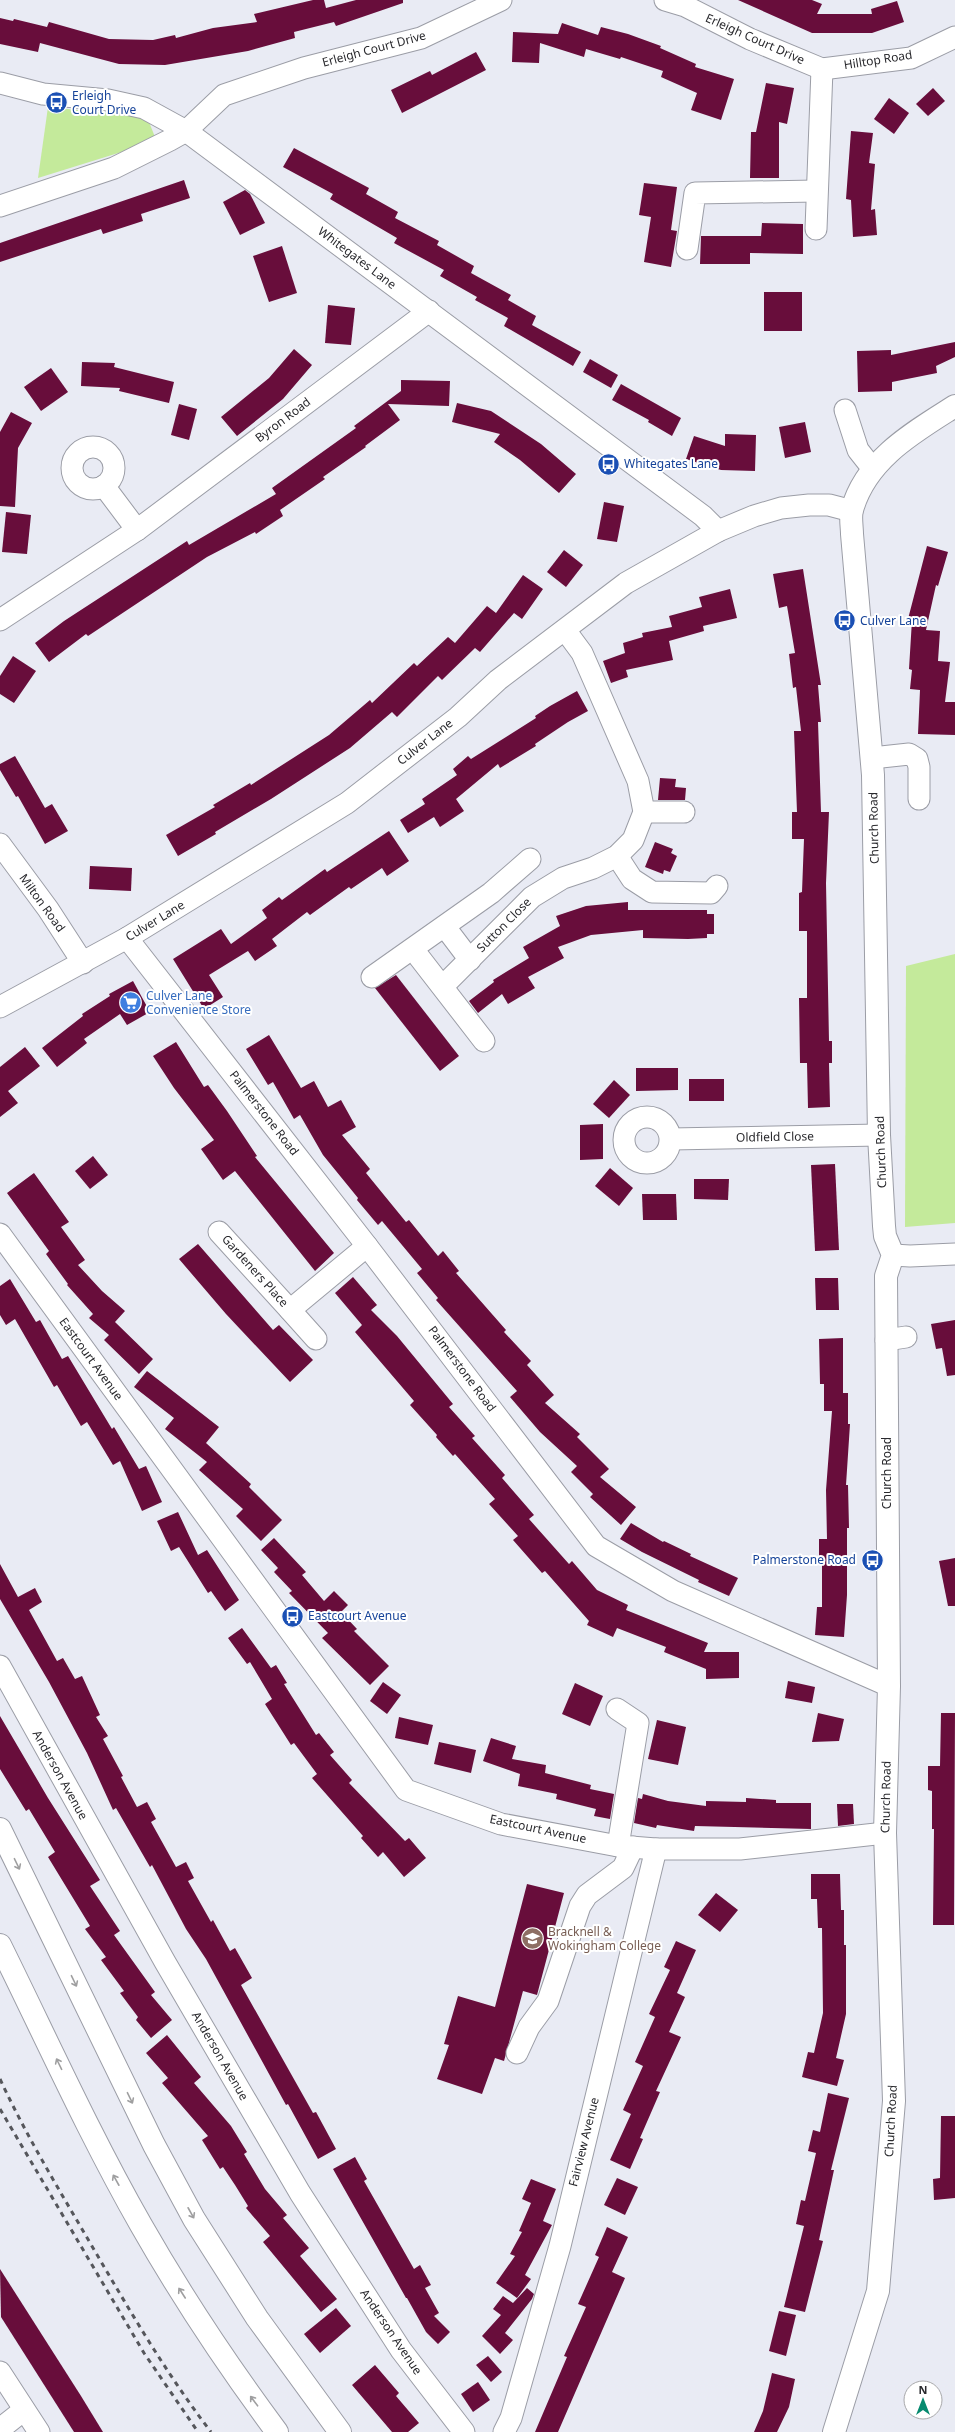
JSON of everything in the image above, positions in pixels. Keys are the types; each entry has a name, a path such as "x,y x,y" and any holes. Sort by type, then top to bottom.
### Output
{"main road":[{"path":"852,511 873,469 902,440 955,406"},
{"name":"Church Road","path":"834,2432 878,2291 894,2102 885,1833 896,1338 886,1276 893,1255 885,1236 879,1135 872,758 852,534 852,511"},
{"path":"0,1829 150,2139 194,2219 257,2318 340,2432"},
{"path":"0,1945 108,2165 141,2226 206,2329 277,2432"}],"street":[{"name":"Erleigh Court Drive","path":"0,206 114,168 186,131 224,95 304,68 421,38 502,0"},
{"name":"Erleigh Court Drive","path":"665,0 686,3 750,39 822,68"},
{"name":"Hilltop Road","path":"822,68 911,58 955,37"},
{"path":"816,229 816,191 822,68"},
{"name":"Whitegates Lane","path":"0,83 43,94 108,100 144,108 186,131 703,516 718,531"},
{"path":"687,249 695,194 816,191"},
{"name":"Byron Road","path":"0,620 137,530 429,311"},
{"path":"845,410 858,450 873,469"},
{"path":"104,486 137,530"},
{"name":"Culver Lane","path":"0,1007 127,938 348,803 458,717 498,680 626,583 718,531 780,508 829,505 852,511"},
{"path":"565,630 582,653 638,781 644,812 684,812"},
{"path":"872,758 908,754 916,759 919,767 919,799"},
{"name":"Sutton Close","path":"443,986 532,897 563,878 593,868 617,856 633,840 644,812"},
{"name":"Milton Road","path":"0,844 48,908 83,963"},
{"path":"617,856 632,879 652,892 712,893 717,886"},
{"path":"372,977 445,927 491,893 530,859"},
{"path":"445,927 470,960"},
{"name":"Palmerstone Road","path":"127,938 367,1246 596,1546 673,1591 889,1686"},
{"path":"419,957 443,986 484,1041"},
{"name":"Oldfield Close","path":"671,1139 879,1135"},
{"name":"Gardeners Place","path":"219,1232 316,1340"},
{"name":"Eastcourt Avenue","path":"0,1234 406,1790 502,1824 626,1847 656,1849 740,1849 885,1833"},
{"name":"Gardeners Place","path":"290,1310 367,1246"},
{"path":"893,1255 910,1256 955,1254"},
{"name":"Anderson Avenue","path":"0,1666 161,1956 300,2193 401,2350 464,2432"},
{"path":"516,2053 530,2027 548,2001 580,1906 587,1895 623,1868 638,1724 617,1709"},
{"name":"Fairview Avenue","path":"504,2432 511,2418 560,2246 656,1849"},
{"path":"0,2372 39,2432"},
{"path":"0,2429 24,2410"}],"green space":[{"path":"48,107 138,116 149,122 155,137 144,145 38,178"},
{"path":"955,954 955,1223 905,1227 906,966"}],"building":[{"path":"313,0 324,0 326,8 356,0 403,0 403,3 336,26 334,22 294,32 295,38 248,51 165,65 119,64 40,43 38,52 0,44 0,18 13,21 14,19 47,27 49,22 109,39 153,40 175,35 176,38 213,28 257,22 254,14"},
{"path":"738,0 812,0 822,4 817,14 872,14 871,9 897,1 904,22 872,33 812,33"},
{"path":"562,23 598,35 601,27 628,34 661,46 660,48 696,64 695,67 734,79 721,120 691,110 697,93 661,77 663,71 621,57 620,59 586,49 584,57 540,43 539,63 512,62 513,32 558,34"},
{"path":"476,52 486,70 402,113 391,90 430,71 432,75"},
{"path":"766,83 794,88 787,124 779,122 779,178 750,178 751,132 756,132"},
{"path":"933,88 945,101 928,116 916,104"},
{"path":"889,98 909,113 894,134 874,119"},
{"path":"851,131 873,133 869,163 875,164 871,210 875,209 877,235 853,237 851,200 846,199"},
{"path":"294,148 369,188 366,194 398,212 395,218 439,241 437,245 474,266 471,273 511,295 508,300 536,316 532,325 581,352 573,366 504,326 508,318 475,300 477,297 440,276 444,270 394,243 397,238 330,199 333,194 283,167"},
{"path":"184,180 190,198 141,214 143,221 103,234 101,229 0,262 0,243"},
{"path":"644,183 677,187 671,230 677,231 671,267 644,262 651,217 639,215"},
{"path":"245,190 250,194 265,223 240,235 223,202"},
{"path":"762,223 803,224 803,254 750,253 750,264 700,264 701,236 761,236"},
{"path":"282,246 297,293 269,302 253,256"},
{"path":"764,292 802,292 802,331 764,331"},
{"path":"328,305 355,308 351,345 325,343"},
{"path":"955,342 955,357 936,366 937,373 892,382 892,391 858,392 857,351 891,350 891,355"},
{"path":"294,349 312,365 283,399 237,436 221,417 269,378"},
{"path":"590,359 618,375 611,388 583,372"},
{"path":"82,362 115,363 114,367 174,382 169,403 119,391 120,388 81,386"},
{"path":"51,368 68,392 41,411 24,387"},
{"path":"401,380 450,381 449,406 388,404 400,420 365,446 366,447 323,477 325,479 280,510 283,516 256,534 255,532 207,557 88,636 86,634 49,662 35,643 64,621 187,541 189,545 276,494 272,488 356,428 354,426 401,391"},
{"path":"621,384 681,418 672,436 648,422 649,420 612,400"},
{"path":"457,403 491,411 541,444 576,474 559,493 520,460 494,442 500,434 452,422"},
{"path":"179,404 197,409 189,440 171,435"},
{"path":"11,412 32,423 18,448 15,507 0,506 0,432"},
{"path":"805,422 811,452 785,458 779,427"},
{"path":"725,434 756,435 755,471 721,470 686,459 694,436 725,446"},
{"path":"604,502 624,506 617,542 597,539"},
{"path":"6,512 31,515 27,554 2,552"},
{"path":"927,546 948,552 938,586 936,585 926,630 940,631 938,661 950,662 945,702 955,702 955,735 918,734 920,690 910,689 912,670 909,669 912,620 908,619"},
{"path":"564,550 583,565 566,587 547,572"},
{"path":"803,569 821,685 818,685 821,722 818,722 821,812 829,812 826,883 829,1041 832,1041 832,1063 829,1063 830,1107 808,1108 807,1063 800,1063 799,998 807,998 807,931 799,931 799,893 802,892 804,839 792,839 792,812 797,812 794,731 801,731 796,687 793,688 789,654 795,653 787,606 779,608 773,574"},
{"path":"523,575 543,589 522,619 514,613 480,652 475,648 442,680 438,676 397,717 392,712 350,748 271,799 215,832 216,834 178,856 166,835 215,807 213,805 250,783 251,785 329,735 370,700 372,703 414,663 417,666 448,637 455,643 487,606 496,613"},
{"path":"730,589 737,618 703,626 704,631 669,641 673,660 626,670 628,677 611,683 603,661 625,653 623,643 643,637 642,633 672,627 669,616 702,607 699,597"},
{"path":"13,656 36,671 14,703 0,694 0,676"},
{"path":"577,691 588,711 568,722 535,744 536,746 500,768 498,764 456,799 464,811 440,827 434,817 408,833 400,820 425,804 422,799 457,775 453,769 468,756 471,759 536,718 535,716 550,706"},
{"path":"15,756 45,808 52,804 68,831 45,844 18,796 16,797 0,770 0,764"},
{"path":"660,778 676,779 675,787 686,788 685,800 658,800"},
{"path":"389,831 409,861 387,876 382,868 351,889 349,887 310,915 307,912 272,939 277,946 255,961 248,951 209,975 223,997 204,1009 173,959 221,929 231,944 267,918 262,910 279,897 282,900 325,869 327,872"},
{"path":"655,842 673,849 671,853 677,856 670,872 664,870 663,874 645,867"},
{"path":"90,866 132,868 131,891 89,889"},
{"path":"628,902 628,910 707,910 707,914 714,914 714,934 707,934 707,938 688,939 643,938 643,930 591,935 558,947 564,958 528,977 535,988 508,1004 502,994 478,1013 469,1001 494,982 493,980 529,958 523,947 560,926 556,916 586,906"},
{"path":"396,975 459,1056 440,1071 375,988"},
{"path":"133,981 150,1012 127,1025 120,1014 84,1039 87,1043 57,1067 42,1048 83,1016 82,1014 110,996 109,994"},
{"path":"269,1035 301,1088 314,1081 328,1107 341,1100 356,1127 342,1135 370,1169 366,1173 406,1222 409,1220 438,1256 443,1251 459,1271 456,1273 506,1330 504,1332 531,1361 527,1365 554,1395 545,1403 580,1434 577,1437 609,1469 600,1477 636,1507 621,1525 590,1497 593,1494 571,1472 577,1466 540,1432 510,1397 517,1391 436,1300 438,1298 417,1273 422,1269 382,1221 378,1225 357,1200 358,1198 323,1155 300,1115 294,1119 273,1082 268,1085 246,1049"},
{"path":"176,1042 204,1087 208,1085 227,1111 257,1156 255,1157 334,1253 315,1271 235,1171 223,1180 201,1149 214,1140 174,1088 153,1056"},
{"path":"25,1047 40,1066 8,1091 18,1103 0,1117 0,1067"},
{"path":"636,1068 678,1068 678,1090 636,1091"},
{"path":"689,1079 724,1079 724,1101 689,1101"},
{"path":"614,1080 630,1095 609,1118 593,1104"},
{"path":"603,1124 603,1159 580,1160 580,1125"},
{"path":"93,1156 108,1175 90,1189 75,1171"},
{"path":"835,1164 839,1250 815,1251 811,1165"},
{"path":"610,1168 633,1188 619,1206 595,1186"},
{"path":"34,1173 69,1222 61,1227 85,1260 78,1265 102,1291 125,1311 115,1322 153,1359 139,1374 104,1340 109,1335 89,1318 93,1314 67,1285 68,1284 46,1254 49,1251 7,1193"},
{"path":"694,1179 729,1179 728,1200 694,1199"},
{"path":"642,1194 676,1194 677,1220 643,1220"},
{"path":"198,1244 273,1330 279,1325 313,1360 290,1382 226,1314 179,1259"},
{"path":"353,1277 377,1305 371,1310 397,1336 453,1404 449,1407 475,1436 472,1438 505,1475 502,1478 534,1515 529,1519 569,1564 572,1561 597,1590 628,1605 626,1610 708,1643 704,1652 739,1652 739,1678 706,1679 706,1669 664,1652 666,1647 617,1628 613,1637 587,1625 589,1621 545,1571 542,1573 513,1540 518,1536 489,1504 495,1499 455,1454 453,1456 436,1437 437,1435 410,1405 414,1401 355,1332 362,1325 335,1293"},
{"path":"815,1278 838,1278 839,1310 816,1310"},
{"path":"10,1279 36,1322 40,1320 62,1359 68,1356 112,1429 114,1427 139,1469 146,1466 162,1502 142,1511 120,1461 113,1465 87,1422 81,1426 57,1385 54,1387 15,1319 6,1325 0,1315 0,1286"},
{"path":"955,1320 955,1375 947,1376 942,1348 936,1349 931,1324"},
{"path":"843,1338 843,1393 848,1393 848,1424 850,1424 846,1485 848,1485 849,1528 847,1528 847,1595 844,1637 815,1635 817,1607 822,1607 822,1556 819,1556 819,1539 827,1539 826,1490 832,1411 824,1411 824,1384 820,1384 819,1339"},
{"path":"147,1371 219,1427 206,1443 251,1484 249,1487 282,1520 261,1541 236,1516 243,1509 199,1470 207,1462 165,1429 174,1418 134,1387"},
{"path":"178,1512 198,1555 207,1550 239,1600 225,1611 211,1591 208,1593 179,1547 171,1551 157,1521"},
{"path":"631,1523 663,1542 664,1541 691,1554 690,1556 738,1578 729,1596 698,1582 699,1580 642,1552 620,1539"},
{"path":"274,1538 306,1572 302,1575 324,1601 334,1591 348,1605 341,1612 357,1629 354,1631 389,1666 370,1685 322,1638 328,1633 289,1593 292,1591 274,1572 278,1568 261,1550"},
{"path":"955,1558 955,1606 948,1606 939,1561"},
{"path":"0,1564 18,1597 35,1588 42,1602 29,1610 57,1661 63,1658 75,1679 82,1676 100,1715 96,1717 108,1736 103,1739 123,1776 121,1777 137,1807 147,1802 156,1819 151,1822 176,1867 186,1862 194,1878 188,1881 211,1922 213,1920 230,1951 235,1948 252,1978 241,1985 313,2113 316,2112 336,2149 318,2159 288,2104 286,2105 206,1959 186,1929 152,1865 150,1867 116,1808 113,1810 87,1753 49,1682 0,1599"},
{"path":"242,1628 271,1668 276,1665 287,1683 284,1684 316,1735 319,1733 334,1752 330,1755 352,1780 349,1783 405,1841 409,1838 426,1858 404,1877 383,1852 378,1857 361,1838 363,1836 312,1778 317,1774 294,1743 291,1745 265,1704 272,1699 250,1662 247,1664 228,1638"},
{"path":"788,1681 815,1687 812,1703 785,1698"},
{"path":"383,1682 401,1695 387,1714 370,1701"},
{"path":"575,1683 603,1696 590,1726 562,1714"},
{"path":"818,1713 844,1719 839,1741 812,1742"},
{"path":"941,1713 955,1713 954,1925 933,1925 934,1829 932,1829 932,1791 928,1790 928,1766 940,1766"},
{"path":"0,1716 48,1798 100,1880 90,1886 120,1931 114,1935 155,1992 151,1995 172,2020 151,2038 136,2020 138,2017 120,1993 124,1991 101,1960 106,1957 85,1929 90,1926 48,1857 55,1852 29,1809 26,1811 0,1769"},
{"path":"399,1717 433,1725 428,1745 395,1738"},
{"path":"657,1720 686,1727 678,1765 648,1759"},
{"path":"491,1738 516,1746 512,1759 546,1765 545,1773 591,1785 590,1789 614,1794 610,1819 594,1816 596,1809 556,1799 557,1794 518,1786 520,1774 483,1761"},
{"path":"439,1742 476,1750 471,1773 434,1764"},
{"path":"643,1794 668,1801 706,1806 706,1801 746,1802 746,1798 776,1800 776,1803 811,1803 811,1829 695,1826 694,1831 657,1825 656,1828 634,1823 638,1798 642,1799"},
{"path":"837,1804 853,1804 854,1824 838,1826"},
{"path":"811,1874 840,1874 841,1910 844,1910 844,1945 846,1945 846,2014 836,2058 844,2060 837,2086 802,2077 808,2052 814,2053 823,2013 822,1928 818,1928 817,1899 811,1899"},
{"path":"527,1884 564,1893 537,1995 523,1991 504,2061 495,2058 482,2094 437,2079 449,2045 444,2044 458,1996 495,2007"},
{"path":"716,1893 738,1910 720,1932 698,1915"},
{"path":"676,1941 696,1950 677,1993 685,1997 669,2032 681,2037 656,2091 660,2092 640,2138 643,2139 630,2169 610,2160 631,2114 623,2110 643,2066 635,2062 655,2017 649,2014 670,1970 664,1967"},
{"path":"167,2035 201,2077 194,2083 231,2126 247,2152 244,2154 265,2189 287,2215 283,2218 309,2248 300,2256 337,2299 321,2312 263,2242 270,2236 246,2208 248,2206 235,2185 223,2167 220,2169 202,2140 208,2136 162,2083 168,2078 146,2053"},
{"path":"828,2093 849,2098 831,2170 834,2170 819,2240 823,2241 805,2312 784,2307 804,2226 796,2224 801,2200 805,2201 816,2153 808,2151 813,2130 820,2132"},
{"path":"941,2116 955,2116 955,2198 934,2200 933,2179 940,2178"},
{"path":"355,2157 367,2179 364,2181 414,2269 420,2265 431,2285 425,2288 439,2313 434,2316 450,2332 438,2344 426,2332 333,2169"},
{"path":"617,2178 638,2187 625,2215 604,2205"},
{"path":"531,2179 556,2189 543,2221 552,2225 525,2275 531,2279 517,2298 496,2283 515,2256 510,2254 522,2232 519,2231 531,2203 522,2199"},
{"path":"607,2227 628,2237 612,2272 625,2278 558,2432 535,2432 567,2357 564,2356 586,2307 578,2304 599,2257 595,2255"},
{"path":"0,2269 103,2432 74,2432 1,2317"},
{"path":"527,2288 534,2294 532,2299 505,2333 513,2340 500,2354 482,2336 501,2315 493,2309 503,2296 513,2303"},
{"path":"336,2308 351,2326 320,2353 304,2334"},
{"path":"779,2311 796,2315 786,2356 769,2351"},
{"path":"488,2356 502,2372 491,2382 476,2365"},
{"path":"375,2365 399,2393 396,2396 419,2423 408,2432 392,2432 352,2385"},
{"path":"772,2373 795,2379 789,2407 777,2432 754,2432 763,2411"},
{"path":"478,2382 490,2400 473,2412 461,2394"}],"railway":[{"path":"0,2079 43,2161 132,2314 178,2386 211,2432"},
{"path":"0,2109 144,2353 198,2432"}],"place":[{"name":"Erleigh Court Drive","path":"57,103"},
{"name":"Whitegates Lane","path":"608,464"},
{"name":"Culver Lane","path":"844,621"},
{"name":"Culver Lane Convenience Store","path":"130,1003"},
{"name":"Palmerstone Road","path":"872,1560"},
{"name":"Eastcourt Avenue","path":"292,1616"},
{"name":"Bracknell & Wokingham College","path":"532,1939"}]}
